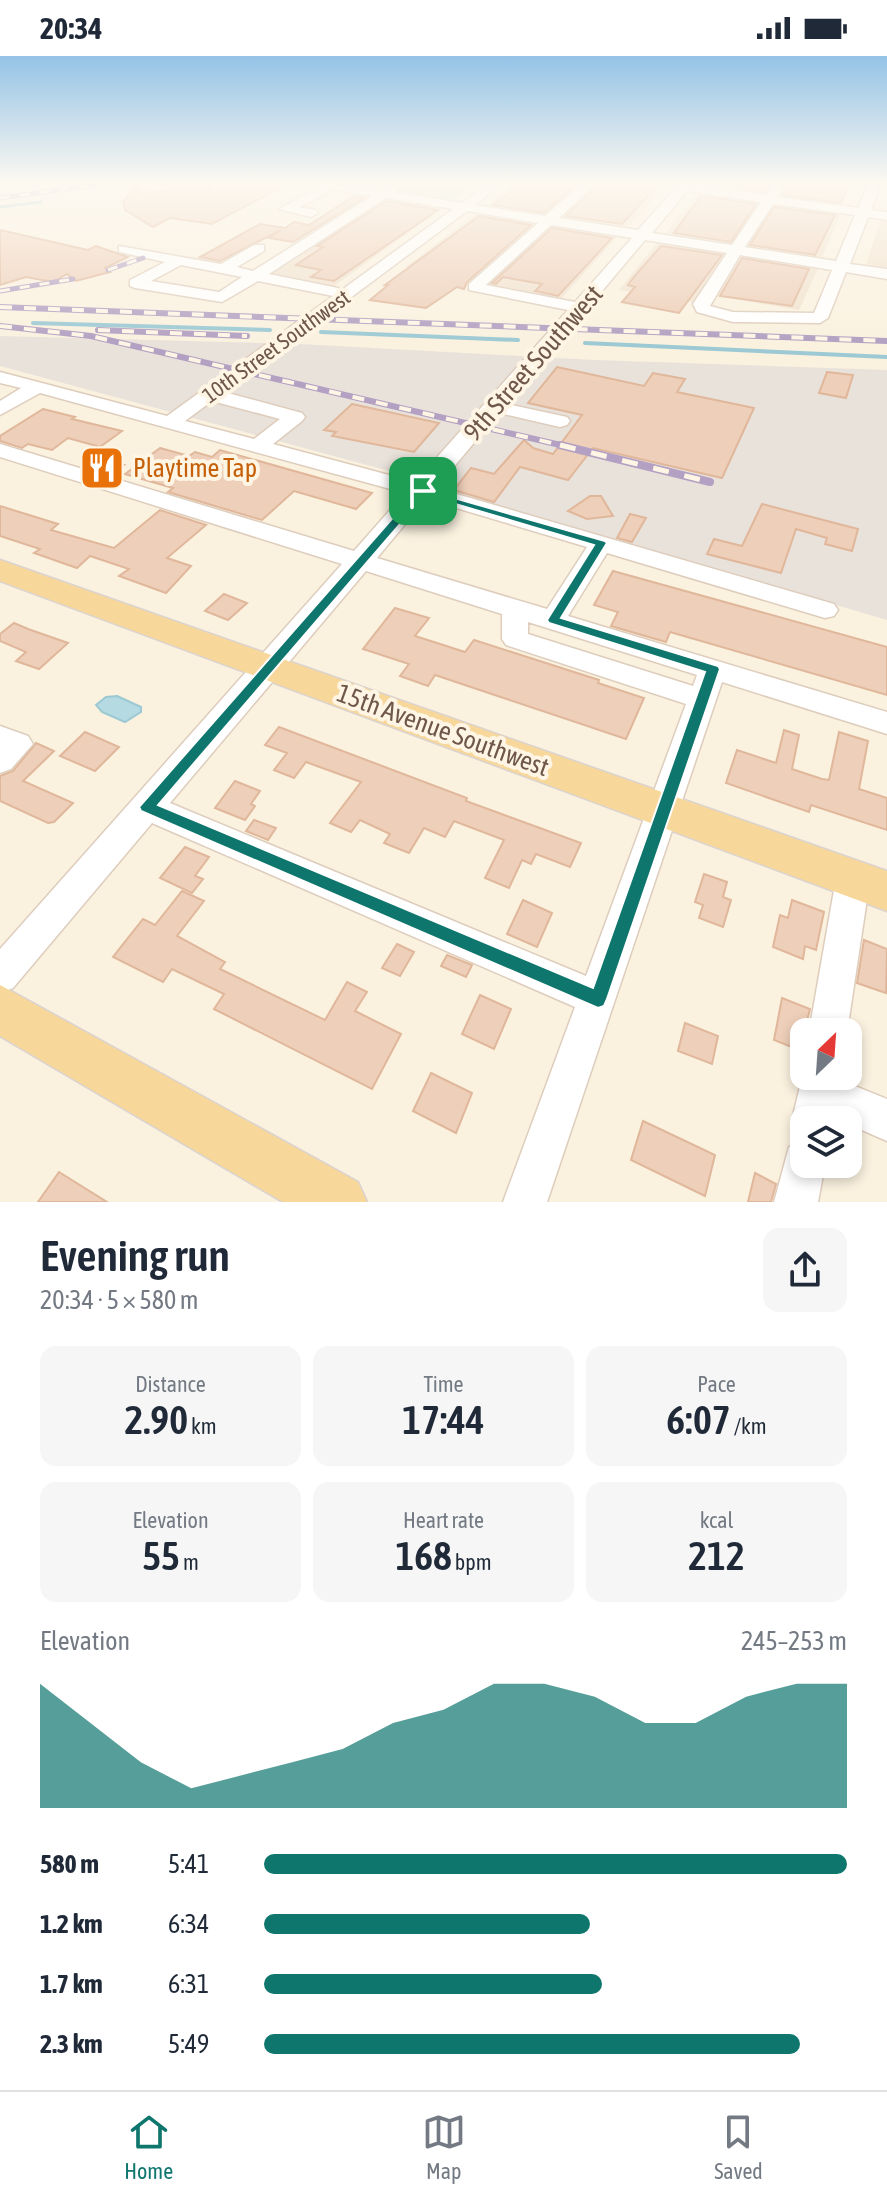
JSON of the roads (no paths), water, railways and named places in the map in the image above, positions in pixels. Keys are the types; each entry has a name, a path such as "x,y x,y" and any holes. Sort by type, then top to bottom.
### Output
{"main road":[{"name":"15th Avenue Southwest","path":"0,570 870,885"},
{"path":"0,1009 338,1202"}],"street":[{"path":"179,260 135,283 222,297 319,236"},
{"name":"10th Street Southwest","path":"171,422 425,236"},
{"path":"531,236 474,287 582,308"},
{"name":"9th Street Southwest","path":"0,976 642,236"},
{"path":"652,236 887,274"},
{"path":"746,236 701,304 703,309 733,317 820,318 853,236"},
{"path":"224,269 259,248"},
{"path":"124,249 346,294"},
{"path":"0,377 423,491 825,610"},
{"path":"0,409 37,387"},
{"path":"209,394 295,417 258,446"},
{"path":"496,407 560,421"},
{"path":"0,450 887,723"},
{"path":"553,620 601,543"},
{"path":"515,608 515,639 703,699"},
{"path":"638,678 664,654"},
{"path":"525,1202 713,669"},
{"path":"0,737 18,744 0,761"},
{"path":"147,807 598,999"},
{"path":"832,1018 870,885"},
{"path":"817,1096 887,1120"},
{"path":"796,1202 801,1178"}],"water":[{"path":"117,696 141,707 141,712 125,722 102,712 96,705 106,697"}],"waterway":[{"path":"33,323 270,330"},
{"path":"321,332 518,340"},
{"path":"585,343 887,357"}],"railway":[{"path":"108,270 143,258"},
{"path":"0,291 73,279"},
{"path":"0,307 887,341"},
{"path":"0,326 91,336 569,447"},
{"path":"98,330 247,336"},
{"path":"560,445 710,482"}],"place":[{"name":"Playtime Tap","path":"102,468"}]}
